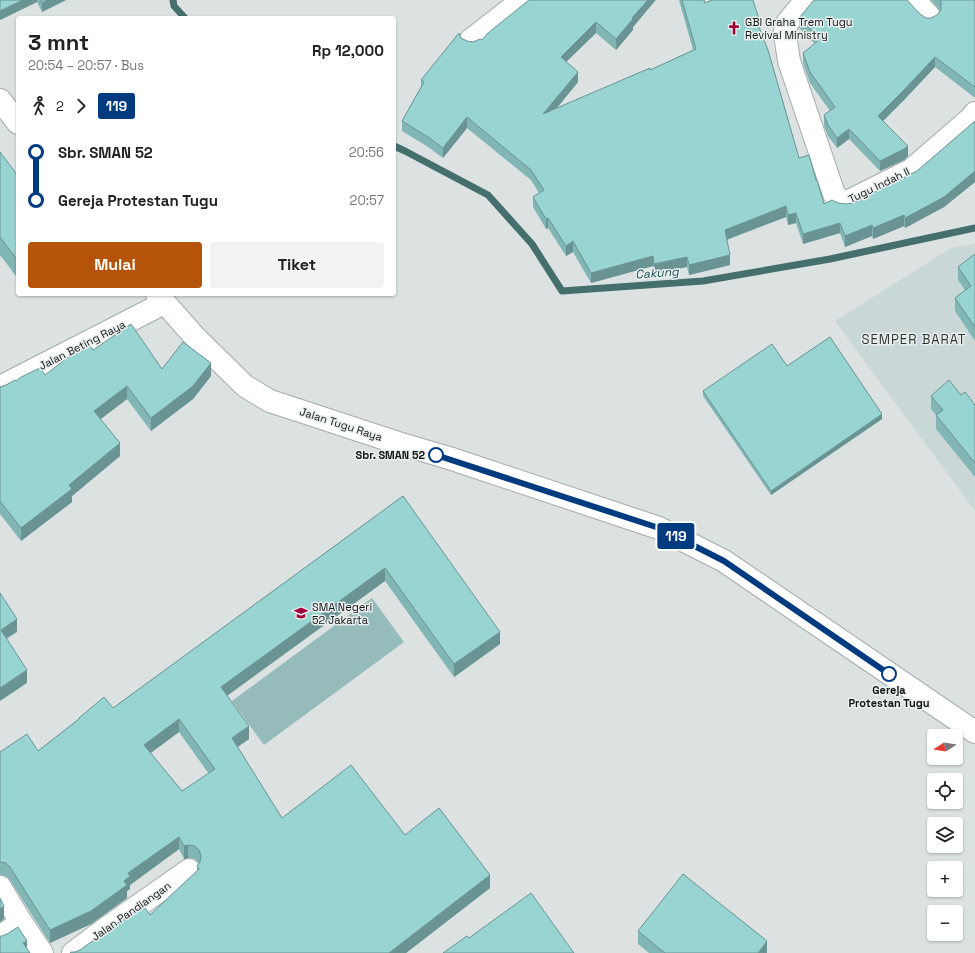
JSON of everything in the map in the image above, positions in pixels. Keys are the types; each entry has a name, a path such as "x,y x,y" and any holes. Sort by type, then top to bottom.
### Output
{"main road":[{"path":"471,40 522,0"},
{"name":"Tugu Indah II","path":"806,0 787,23 785,32 789,61 834,194 840,201 847,202 911,170 975,113"},
{"path":"914,0 929,16"},
{"path":"0,100 16,120"},
{"name":"Jalan Beting Raya","path":"0,387 160,298"},
{"name":"Jalan Tugu Raya","path":"160,298 195,337 245,386 270,401 391,441 449,458 659,528 724,561 975,732"},
{"name":"Jalan Pandiangan","path":"73,953 189,870"},
{"path":"0,887 42,953"},
{"path":"0,937 21,922"}],"shaded area":[{"path":"975,244 975,511 835,321 951,248"},
{"path":"372,598 404,642 264,745 232,701"}],"building":[{"path":"0,0 23,0 0,11"},
{"path":"41,0 48,0 42,3"},
{"path":"529,0 648,0 616,39 596,22 561,57 578,72 543,114 650,68 650,70 696,49 682,0 704,0 705,3 712,0 753,0 761,26 759,27 768,50 799,158 809,155 824,204 832,200 838,203 853,203 917,171 975,121 975,171 944,197 905,218 904,215 873,228 872,225 845,236 840,223 803,234 796,213 788,215 786,206 725,230 730,255 689,265 687,257 654,264 653,256 591,273 573,241 566,246 548,218 546,219 533,197 544,190 531,170 467,117 443,148 402,121 424,82 421,80 459,33 461,38 467,41 473,42 480,39 482,40 488,33"},
{"path":"814,0 907,0 920,14 926,18 931,18 937,15 941,10 940,0 975,0 975,87 935,57 878,116 908,146 880,161 849,129 837,138 828,125 824,115 835,107 810,72 803,53 819,40 817,37 818,36 799,18"},
{"path":"0,152 16,173 16,258 0,237"},
{"path":"975,254 975,327 955,298 971,286 958,267"},
{"path":"131,324 162,369 183,342 211,363 193,386 151,418 127,386 94,411 120,443 69,485 72,489 21,528 0,501 0,387 15,380 16,381 40,368 45,375 81,347 88,343 93,350"},
{"path":"830,337 882,414 771,491 703,391 772,344 787,366"},
{"path":"949,380 961,395 965,392 975,405 975,463 936,415 943,410 931,396"},
{"path":"403,496 500,632 454,664 385,568 221,687 249,726 232,738 282,818 351,765 405,835 439,808 490,875 389,953 70,953 80,950 143,905 150,915 199,869 197,866 200,862 201,856 199,850 195,846 184,846 179,837 128,873 130,876 124,881 127,885 91,911 50,930 10,867 6,863 0,862 0,752 27,734 38,751 104,697 113,708","holes":["179,719 215,769 182,791 144,745"]},
{"path":"0,593 17,619 1,630 27,670 0,688"},
{"path":"683,874 767,941 758,953 665,953 638,931"},
{"path":"531,893 574,953 443,953 467,936 469,938"},
{"path":"0,898 4,906 0,909"},
{"path":"18,927 27,941 23,943 30,953 0,953 0,936 7,934"}],"waterway":[{"name":"Cakung","path":"173,0 174,6 183,16"},
{"name":"Cakung","path":"396,147 488,195 532,244 562,291 703,281 830,259 975,228"}],"bus line":[{"name":"119","path":"436,455 659,528 724,561 889,674"}],"place":[{"name":"GBI Graha Trem Tugu Revival Ministry","path":"734,28"},
{"name":"Sbr. SMAN 52","path":"436,455"},
{"name":"SMA Negeri 52 Jakarta","path":"301,613"},
{"name":"Gereja Protestan Tugu","path":"889,674"}],"district":[{"name":"SEMPER BARAT","path":"914,339"}]}
